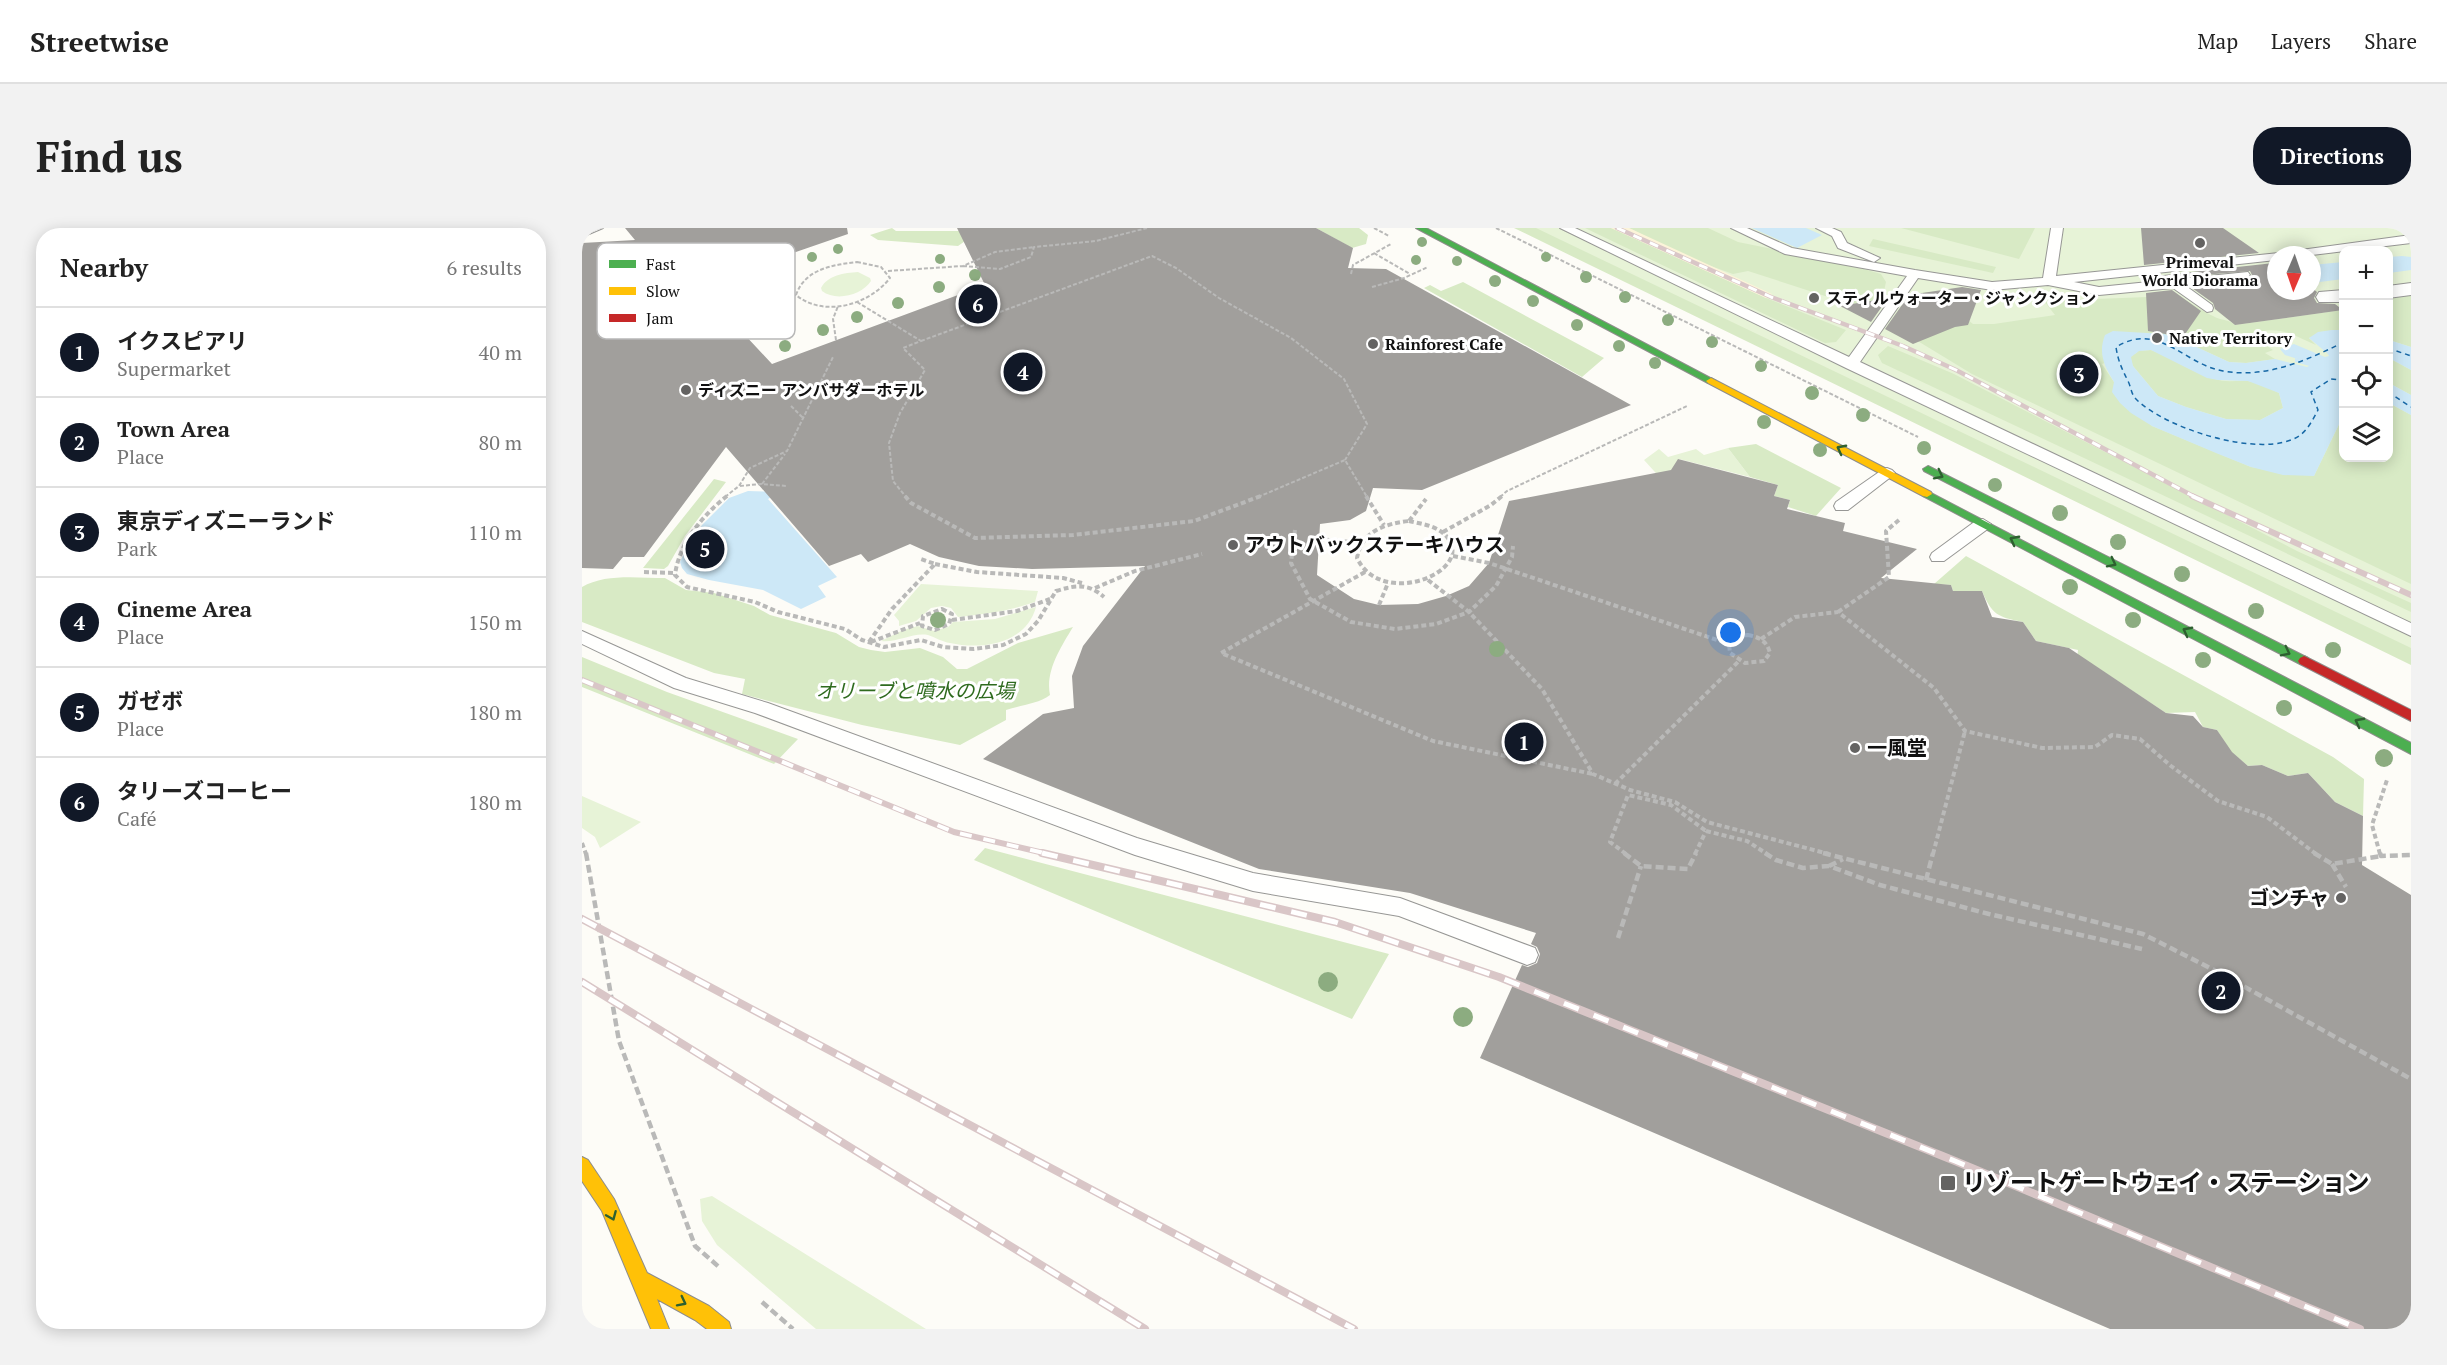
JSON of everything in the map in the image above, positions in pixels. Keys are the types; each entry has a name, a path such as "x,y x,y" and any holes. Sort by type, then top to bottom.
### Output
{"main road":[{"path":"1420,228 2411,749"},
{"path":"1912,461 2411,716"},
{"path":"582,1166 608,1205 660,1329"},
{"path":"640,1280 702,1313 722,1329"}],"lane":[{"path":"1566,228 2411,630"},
{"path":"1737,228 1788,251 1992,286 2145,272 2267,257"},
{"path":"1822,228 1838,234 1842,245 1915,274"},
{"path":"2049,281 2056,228"},
{"path":"2321,251 2411,239"},
{"path":"2375,244 2411,250"},
{"path":"1851,365 1915,274"},
{"path":"2049,281 2099,291 2244,275"},
{"path":"2175,284 2207,308"},
{"path":"1842,506 1887,473"},
{"path":"1938,557 1983,524"},
{"path":"582,637 680,683 761,708 1135,846 1253,882 1400,907 1527,955"}],"path":[{"path":"963,266 995,252 1095,241 1147,228"},
{"path":"1351,274 1353,265 1398,241"},
{"path":"888,272 963,266 1000,269 1031,257 1034,247"},
{"path":"1374,252 1411,275"},
{"path":"1152,256 1176,268 1219,298 1291,338 1344,379 1367,424 1346,460 1251,500 1194,520 1073,535 975,538 911,503 893,481 889,443 900,413 925,370 903,348 1152,256"},
{"path":"864,263 882,266 890,278 887,285 879,292 857,302 838,306 810,305 801,301 796,295 797,288 803,280 827,268 843,264 864,263"},
{"path":"1372,286 1411,275 1429,267"},
{"path":"857,302 921,341"},
{"path":"836,340 833,320 838,306"},
{"path":"761,484 787,451 833,357"},
{"path":"1443,532 1491,506 1508,491 1691,404"},
{"path":"791,406 803,418"},
{"path":"787,451 750,468 739,486 707,512 677,558 676,573 687,587 755,602 778,612 845,629 884,647 921,639 943,647 974,649 1003,645 1026,634 1038,621 1056,591 1085,584"},
{"path":"1346,460 1384,525"},
{"path":"739,486 761,484 787,486"},
{"path":"1409,521 1426,499"},
{"path":"1761,639 1795,618 1838,612 1889,577 1886,531 1904,516"},
{"path":"1409,521 1434,526 1443,532 1453,547 1453,556 1440,573 1428,580 1408,584 1388,583 1375,579 1365,572 1357,558 1360,543 1374,530 1384,525 1409,521"},
{"path":"1295,530 1291,563 1310,598 1351,621 1395,629 1436,624 1469,612 1496,586 1512,557 1513,546"},
{"path":"1319,539 1360,543"},
{"path":"1095,588 1135,571 1202,554"},
{"path":"1453,556 1489,563 1729,644"},
{"path":"921,559 977,572 1063,578 1095,588 1104,597"},
{"path":"869,642 892,609 935,564"},
{"path":"644,572 676,573"},
{"path":"1365,572 1221,653 1433,741 1593,774 1630,790 1675,802 1707,822 2143,934 2216,971 2411,1078"},
{"path":"1428,580 1469,612 1542,689 1593,774"},
{"path":"1379,605 1388,583"},
{"path":"920,623 925,629 934,630 944,627 952,620 1017,611 1051,599"},
{"path":"869,642 920,623 927,613 942,609 950,611 952,620"},
{"path":"1838,612 1934,688 1965,731 2042,748 2095,747 2112,735 2140,739 2171,766 2218,801 2267,817 2304,847 2332,864 2346,887"},
{"path":"1742,635 1761,639 1769,648 1770,653 1764,661 1752,664 1739,661 1730,653 1729,644 1736,636 1742,635"},
{"path":"1615,784 1739,661"},
{"path":"1926,880 1965,731"},
{"path":"2381,856 2372,825 2388,777"},
{"path":"1706,831 1688,869 1641,866 1610,842 1628,795 1671,806 1706,831 1747,841 1776,861 1803,868 1829,866 1844,858"},
{"path":"582,843 619,1041 695,1246 722,1269"},
{"path":"2332,864 2381,856 2411,855"},
{"path":"1618,938 1641,866"},
{"path":"1829,866 1880,885 1989,914 2142,949"},
{"path":"758,1299 794,1329"}],"green space":[{"path":"892,228 896,231 1069,231 971,237 958,246 878,240 870,235"},
{"path":"1316,228 1359,228 1368,235 1366,244 1352,248"},
{"path":"1514,228 1536,228 2411,648 2411,665"},
{"path":"1516,228 2411,228 2411,664"},
{"path":"1585,228 1611,228 1766,298 1846,330 1836,342 1825,343"},
{"path":"1629,228 1708,228 1738,242 1843,263 1881,274 1886,282 1884,291 1871,307 1856,306 1748,271 1733,274 1694,260"},
{"path":"1901,228 2035,228 2019,259"},
{"path":"1873,239 1996,267 1993,273 1869,246"},
{"path":"858,272 870,278 871,281 862,290 841,296 822,291 821,288 832,277"},
{"path":"1463,282 1604,358 1582,377 1424,288 1430,285 1441,291"},
{"path":"1932,292 1973,324 1994,324 2055,315 2044,301 2173,296 2235,325 2339,311 2339,330 2332,330 2309,338 2316,345 2276,330 2249,334 2273,350 2265,353 2275,359 2246,363 2229,362 2177,338 2102,364 2114,382 2152,426 2251,467 2314,476 2339,424 2339,462 2393,462 2393,405 2411,415 2411,584 1972,374 1898,329 1920,293"},
{"path":"2411,293 2411,347 2393,341 2393,296"},
{"path":"1888,346 1954,374 2297,551 2411,603 2411,612 1882,363 1878,355"},
{"path":"2151,350 2207,376 2223,381 2248,381 2268,388 2279,393 2283,408 2260,420 2226,419 2158,396 2133,366 2130,357 2139,351"},
{"path":"2393,360 2411,370 2411,395 2393,385"},
{"path":"1756,444 1841,488 1816,516 1788,507 1790,500 1774,496 1778,485 1750,477 1728,448"},
{"path":"1728,448 1750,477 1679,459 1664,482 1644,460 1659,449 1668,457 1696,449 1704,455"},
{"path":"714,479 726,482 685,536 668,566 664,569 643,568"},
{"path":"1966,556 2333,757 2364,779 2363,816 2335,802 2308,773 2288,776 2262,765 2248,766 2231,752 2217,730 2203,727 2195,712 2166,713 2092,664 2077,660 2078,650 2036,641 2023,622 1997,614 1982,591 1953,591 1951,585 1934,584"},
{"name":"オリーブと噴水の広場","path":"612,578 665,578 686,590 714,593 754,606 770,615 836,633 859,647 885,652 920,648 943,657 957,669 967,669 1018,643 1073,627 1052,668 1050,695 1006,710 1006,720 960,745 862,725 742,694 745,679 714,673 582,622 582,587"},
{"path":"921,584 1038,591 1035,602 1016,608 958,617 951,608 942,606 931,608 916,621 899,626 899,621 894,615"},
{"path":"1036,607 1031,619 1023,629 1001,642 976,646 962,645 922,634 881,641 903,630 918,626 934,631 948,627 953,622 995,619"},
{"path":"582,657 667,692 798,739 774,764 582,687"},
{"path":"582,796 641,822 600,848 595,837 582,828"},
{"path":"985,848 1389,954 1352,1019 974,860"},
{"path":"712,1196 926,1329 816,1329 717,1245 702,1221 700,1199"}],"sand":[{"path":"1611,228 1629,228 1772,294 1766,298"}],"water":[{"path":"1752,228 1806,228 1822,235 1797,248"},
{"path":"2393,257 2411,257 2411,270 2393,272"},
{"path":"2339,262 2339,280 2321,282 2321,264"},
{"path":"2339,330 2339,424 2314,476 2283,475 2251,467 2152,426 2131,413 2112,392 2114,382 2102,354 2105,335 2113,331 2164,334 2229,362 2246,363 2275,359 2307,367 2311,365 2310,363 2285,355 2280,349 2294,344 2325,357 2329,356 2309,338 2318,332","holes":["2151,350 2207,378 2248,381 2279,393 2283,408 2260,420 2226,419 2186,407 2158,396 2133,366 2131,357 2139,351"]},
{"path":"2393,341 2411,347 2411,370 2393,360"},
{"path":"2393,385 2411,395 2411,415 2393,405"},
{"path":"748,491 780,492 768,499 837,577 818,586 826,597 801,609 763,590 709,580 687,574 682,568 680,562 685,551 702,525 729,498"}],"building":[{"path":"625,228 847,228 848,234 795,252 795,243 597,243 597,339 749,339 772,364 985,285 957,228 1316,228 1353,248 1348,268 1386,269 1631,405 1422,490 1373,488 1366,511 1350,520 1320,524 1317,575 1354,599 1379,605 1418,604 1446,596 1469,586 1489,563 1509,501 1671,470 1678,459 1778,485 1774,496 1790,500 1787,509 1845,523 1843,531 1917,549 1881,578 1951,585 1953,591 1982,591 1992,617 2023,622 2036,641 2069,648 2166,713 2193,716 2203,727 2217,730 2232,752 2248,766 2262,765 2288,776 2308,773 2335,802 2363,816 2362,865 2411,895 2411,1329 2110,1329 1480,1058 1522,965 1528,967 1537,963 1540,954 1537,947 1531,944 1536,933 1410,893 1259,869 983,759 1043,714 1074,708 1072,676 1083,646 1145,566 1032,569 979,566 939,557 910,544 868,562 861,554 829,566 726,447 644,557 623,557 613,569 582,568 582,243 635,240"},
{"path":"2141,228 2223,228 2259,253 2144,265"},
{"path":"2267,264 2267,300 2315,300 2317,303 2335,304 2339,307 2339,311 2235,325 2215,309 2213,303 2192,288 2244,281 2252,275 2250,271 2145,280 2145,277"},
{"path":"1962,287 1981,290 1968,325 1955,327 1913,344 1885,329 1909,295"},
{"path":"2172,290 2201,311 2179,343 2171,335 2148,331 2146,293"},
{"path":"1888,298 1871,322 1840,306"}],"waterway":[{"path":"2298,360 2328,368"}],"ferry route":[{"path":"2339,344 2286,366 2239,373 2209,367 2158,341 2131,340 2116,347 2120,365 2135,398 2149,409 2189,430 2238,442 2262,444 2282,442 2299,436 2308,428 2318,410 2311,392 2331,379 2339,380"},
{"path":"2393,350 2411,356"},
{"path":"2393,395 2411,407"}],"railway":[{"path":"1617,228 1771,297 1903,346 1956,370 2195,497"},
{"path":"2192,496 2411,595"},
{"path":"582,680 954,832 1048,854"},
{"path":"1042,853 1335,922 1499,977 1955,1161 2360,1329"},
{"path":"582,919 1354,1329"},
{"path":"582,982 1145,1329"}],"traffic: fast":[{"path":"1420,228 1711,381"},
{"path":"1928,469 2304,661"},
{"path":"1927,494 2411,749"}],"traffic: slow":[{"path":"1711,381 1927,494"},
{"path":"582,1166 608,1205 640,1280 702,1313 722,1329"},
{"path":"640,1280 660,1329"}],"traffic: jam":[{"path":"2304,661 2411,716"}],"place":[{"name":"Primeval World Diorama","path":"2200,243"},
{"name":"スティルウォーター・ジャンクション","path":"1814,298"},
{"name":"タリーズコーヒー","path":"978,304"},
{"name":"Native Territory","path":"2157,338"},
{"name":"Rainforest Cafe","path":"1373,344"},
{"name":"Cineme Area","path":"1023,372"},
{"name":"東京ディズニーランド","path":"2079,374"},
{"name":"ディズニー アンバサダーホテル","path":"686,390"},
{"name":"アウトバックステーキハウス","path":"1233,545"},
{"name":"ガゼボ","path":"705,549"},
{"name":"イクスピアリ","path":"1524,742"},
{"name":"一風堂","path":"1855,748"},
{"name":"ゴンチャ","path":"2341,898"},
{"name":"Town Area","path":"2221,991"},
{"name":"リゾートゲートウェイ・ステーション","path":"1948,1183"}]}
